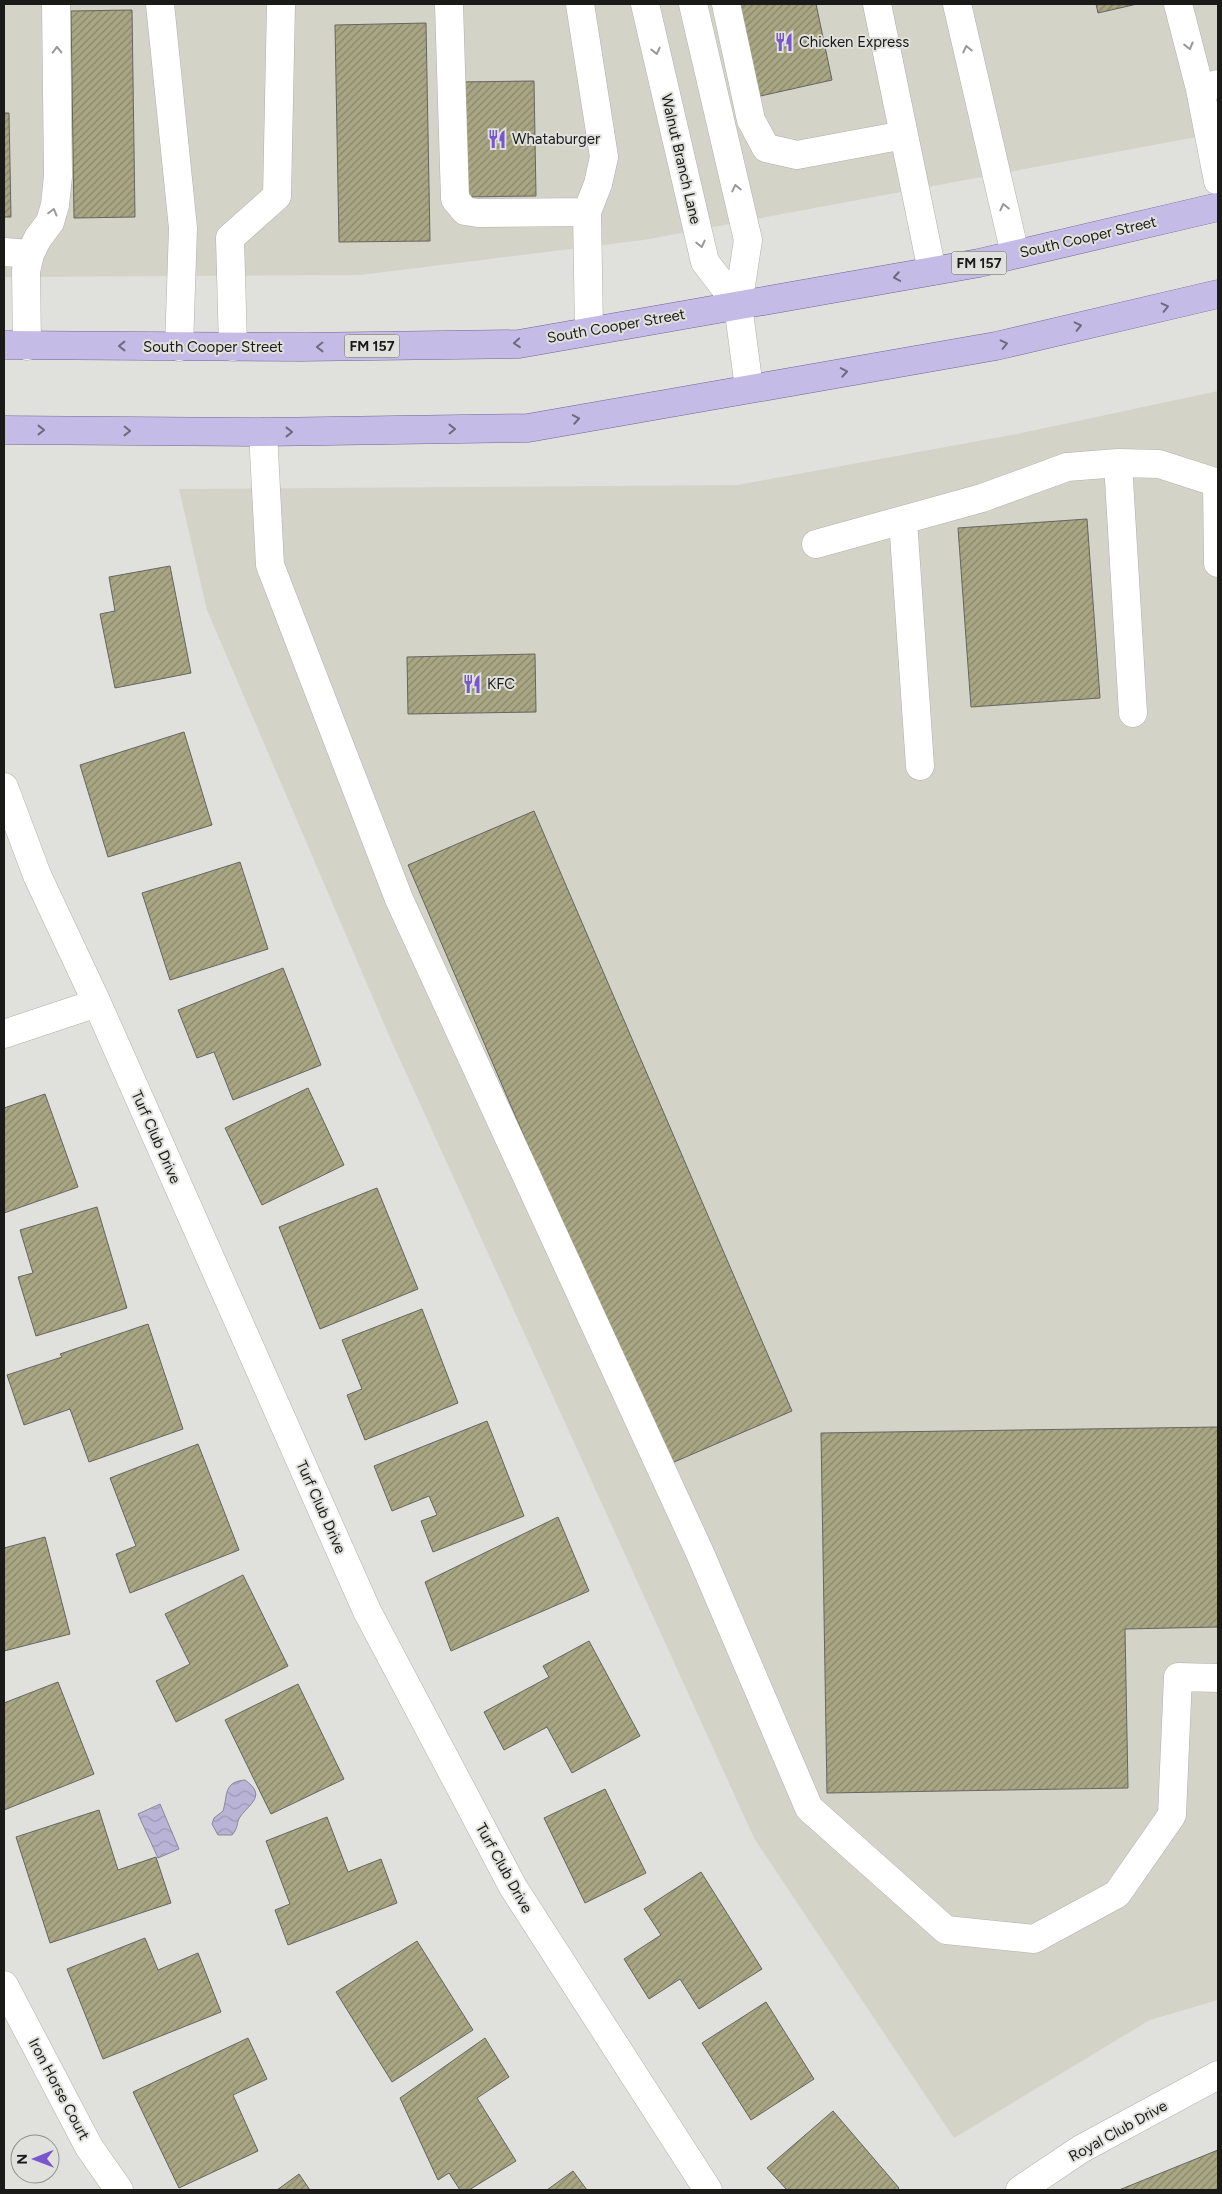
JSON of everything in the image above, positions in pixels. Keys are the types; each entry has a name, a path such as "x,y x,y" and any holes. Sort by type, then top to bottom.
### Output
{"main road":[{"name":"South Cooper Street","path":"16,346 233,347 519,344 932,271 1015,254 1218,207"},
{"path":"4,430 263,432 528,428 996,346 1218,294"}],"street":[{"path":"16,346 26,271 17,253 38,238 50,222 55,205 58,176 56,4"},
{"path":"160,4 183,228 179,347"},
{"path":"233,347 230,238 278,196 281,4"},
{"path":"450,4 455,199 465,212 587,212"},
{"path":"580,4 604,157 598,184 587,212 589,331"},
{"name":"Walnut Branch Lane","path":"645,4 705,262 738,305"},
{"name":"Walnut Branch Lane","path":"693,4 748,240 738,305 749,388"},
{"path":"726,4 751,120 766,148 797,155 904,134"},
{"path":"877,4 932,271"},
{"path":"957,4 1015,254"},
{"path":"1178,4 1209,87 1218,181"},
{"path":"263,432 270,565 399,898 700,1553 810,1808 946,1930 1034,1939 1117,1894 1172,1815 1178,1678 1218,1678"},
{"path":"1118,463 1133,713"},
{"path":"816,544 982,498 1067,467 1118,463 1159,464 1217,483 1218,563"},
{"path":"903,520 920,766"},
{"name":"Turf Club Drive","path":"4,787 37,875 97,1003 367,1611 513,1887 708,2190"},
{"path":"4,1034 97,1003"},
{"name":"Iron Horse Court","path":"4,1985 89,2147 119,2190"},
{"name":"Royal Club Drive","path":"1020,2190 1081,2149 1218,2075"}],"shaded area":[{"path":"4,4 1218,4 1218,133 643,240 360,275 4,277"},
{"path":"1218,391 1218,2000 1150,2020 954,2138 754,1838 391,1040 207,610 179,489 738,485 1017,434"}],"water":[{"path":"245,1780 252,1786 256,1795 240,1817 236,1830 232,1835 218,1835 212,1824 214,1818 223,1811 230,1786 238,1781"},
{"path":"160,1804 179,1849 158,1858 138,1814"}],"building":[{"name":"Chicken Express","path":"736,4 816,4 832,80 756,97"},
{"path":"1096,4 1137,4 1098,13"},
{"path":"132,10 135,217 74,218 71,11"},
{"path":"426,23 430,241 339,242 335,25"},
{"name":"Whataburger","path":"534,81 536,196 461,197 459,82"},
{"path":"4,113 9,113 11,217 4,217"},
{"path":"1087,519 1100,698 971,707 958,528"},
{"path":"170,566 191,673 115,688 100,614 115,611 109,577"},
{"name":"KFC","path":"535,654 536,712 408,714 407,657"},
{"path":"184,732 212,825 108,857 80,765"},
{"path":"534,811 792,1411 665,1466 408,865"},
{"path":"240,862 268,949 170,980 142,893"},
{"path":"283,968 321,1065 233,1100 214,1052 197,1058 178,1010"},
{"path":"308,1088 344,1165 262,1205 225,1128"},
{"path":"45,1094 78,1187 4,1213 4,1108"},
{"path":"377,1188 418,1289 320,1329 279,1227"},
{"path":"97,1207 127,1308 36,1336 18,1277 33,1273 20,1230"},
{"path":"422,1309 458,1403 365,1440 347,1395 362,1389 342,1340"},
{"path":"148,1324 183,1429 89,1462 70,1409 24,1425 7,1375 62,1357 60,1354"},
{"path":"487,1421 524,1516 433,1552 421,1521 437,1515 429,1496 392,1511 374,1466"},
{"path":"1218,1427 1218,1627 1125,1629 1128,1788 827,1793 821,1433"},
{"path":"198,1444 239,1550 130,1593 116,1554 136,1546 110,1478"},
{"path":"558,1517 589,1591 451,1651 425,1582"},
{"path":"45,1537 70,1634 4,1651 4,1548"},
{"path":"243,1575 288,1666 176,1722 156,1681 190,1664 165,1614"},
{"path":"589,1641 640,1736 572,1773 547,1727 504,1750 484,1712 549,1677 543,1666"},
{"path":"58,1682 94,1774 4,1810 4,1703"},
{"path":"298,1684 344,1779 271,1814 225,1720"},
{"path":"605,1789 646,1873 585,1903 544,1818"},
{"path":"99,1810 118,1870 156,1857 171,1903 50,1943 16,1837"},
{"path":"327,1817 348,1872 381,1859 397,1903 288,1945 275,1910 290,1904 266,1841"},
{"path":"701,1872 762,1969 699,2009 680,1979 649,1999 624,1959 661,1935 644,1909"},
{"path":"145,1938 158,1970 198,1953 221,2012 103,2059 67,1969"},
{"path":"417,1941 473,2030 392,2082 336,1992"},
{"path":"766,2002 814,2079 751,2120 702,2043"},
{"path":"248,2038 267,2079 233,2095 258,2151 179,2188 133,2092"},
{"path":"485,2038 509,2077 477,2098 516,2161 469,2190 460,2190 449,2173 438,2180 400,2098"},
{"path":"833,2111 899,2188 897,2190 787,2190 767,2168"},
{"path":"1218,2150 1218,2190 1119,2190"},
{"path":"573,2171 587,2190 547,2190"},
{"path":"299,2174 310,2190 277,2190"}],"place":[{"name":"Chicken Express","path":"784,42"},
{"name":"Whataburger","path":"497,139"},
{"name":"KFC","path":"472,684"}]}
